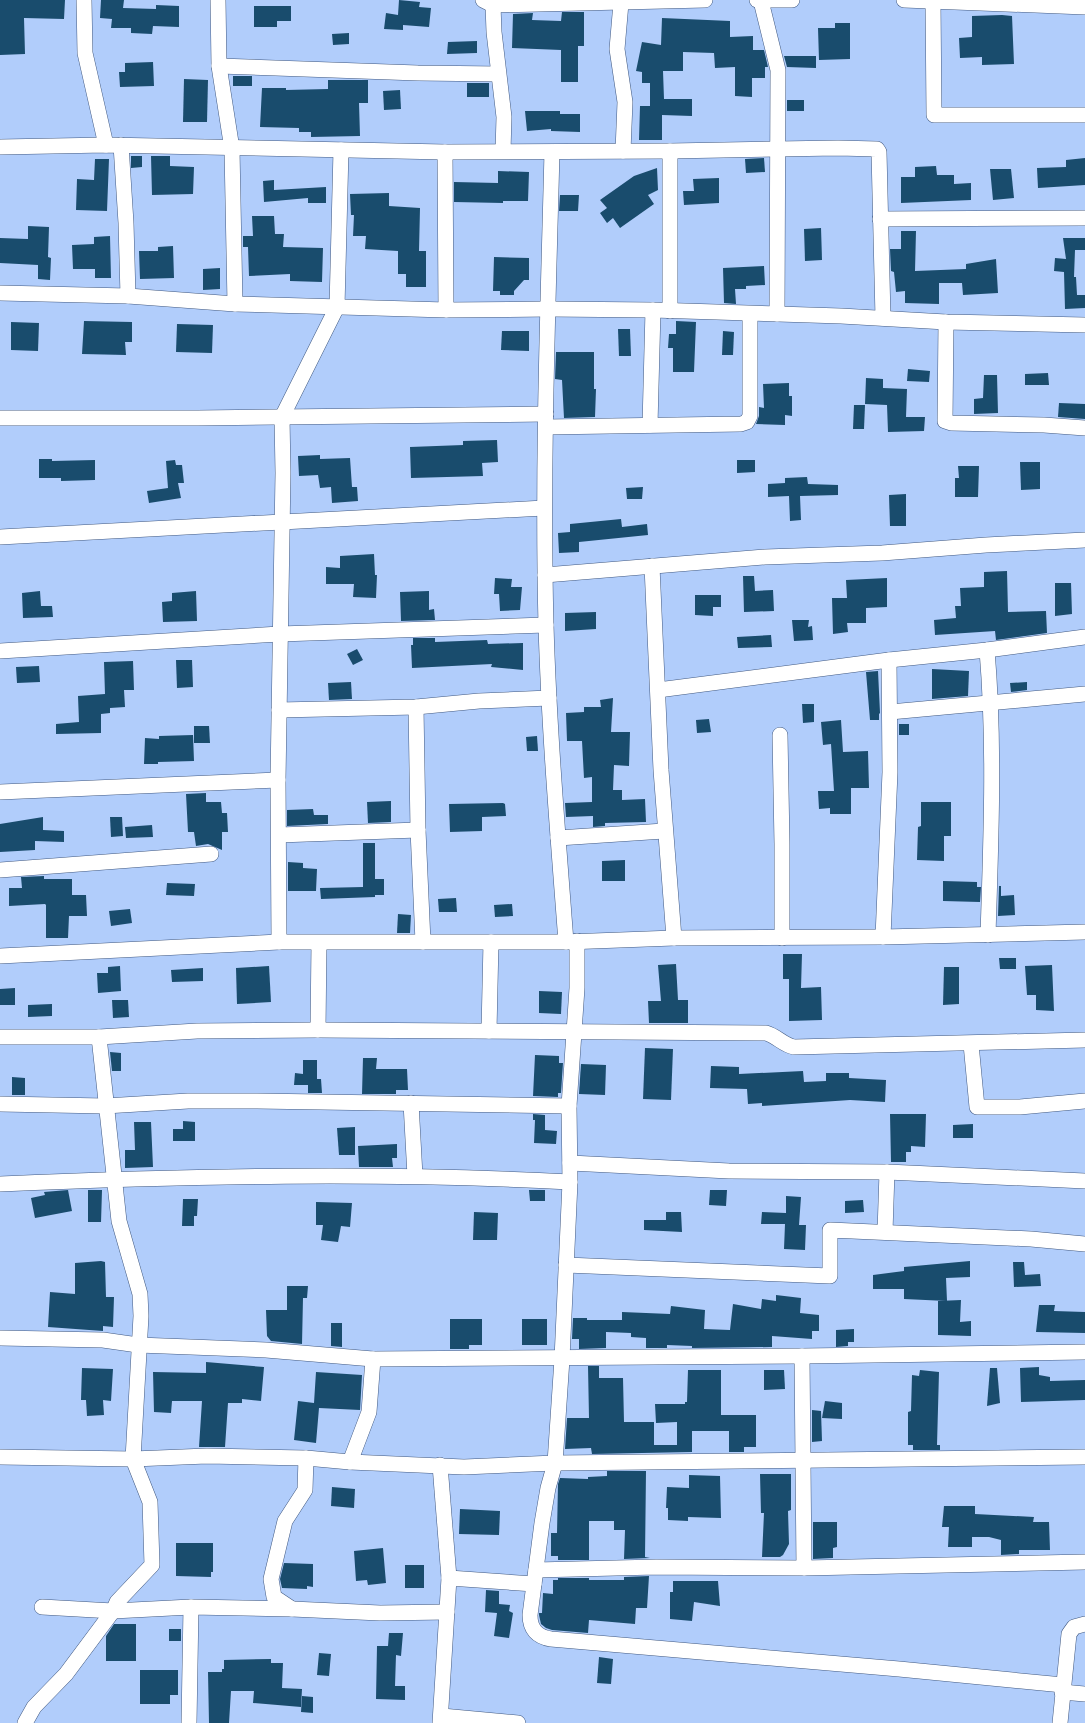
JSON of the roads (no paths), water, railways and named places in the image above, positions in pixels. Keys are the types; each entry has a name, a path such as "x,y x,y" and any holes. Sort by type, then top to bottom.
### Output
{"street":[{"path":"84,0 85,53 106,145"},
{"path":"218,0 219,66 232,148 234,304"},
{"path":"503,151 504,117 494,32 488,2 705,0"},
{"path":"777,314 778,70 759,0 792,0"},
{"path":"904,0 1085,7"},
{"path":"612,1 625,102 623,151"},
{"path":"933,1 934,114 1085,115"},
{"path":"219,66 418,73 498,74"},
{"path":"121,145 126,223 128,296"},
{"path":"0,147 121,145 445,152 877,148 879,152 883,318"},
{"path":"279,942 278,780 283,522 282,417 337,307 340,150"},
{"path":"670,151 670,311"},
{"path":"445,152 446,310"},
{"path":"552,152 544,508 546,625 558,838 572,942 576,988 568,1106 570,1182 562,1359 555,1464 548,1488 530,1614 531,1625 536,1634 545,1638 1063,1689 1085,1694"},
{"path":"880,219 1085,218"},
{"path":"0,293 128,296 234,304 446,310 549,308 653,310 883,318 946,322 1085,325"},
{"path":"650,425 653,310"},
{"path":"0,418 282,417 546,420 650,425 741,424 747,422 750,416 750,314"},
{"path":"946,322 945,421 950,423 1044,425 1085,428"},
{"path":"0,537 544,508"},
{"path":"545,575 765,557 882,553 986,545 1085,540"},
{"path":"652,566 664,831 674,938"},
{"path":"0,651 280,634 546,625"},
{"path":"658,690 889,660 987,650 1085,637"},
{"path":"987,650 991,702 991,832 988,935"},
{"path":"883,938 890,772 889,660"},
{"path":"890,712 1085,694"},
{"path":"279,710 416,707 479,701 549,698"},
{"path":"416,707 418,830 423,942"},
{"path":"780,735 782,938"},
{"path":"0,792 278,780"},
{"path":"279,835 418,830"},
{"path":"558,838 664,831"},
{"path":"0,870 211,854"},
{"path":"0,956 279,942 572,942 674,938 883,938 1085,932"},
{"path":"489,1031 492,942"},
{"path":"318,1030 319,943"},
{"path":"0,1037 99,1037 197,1031 318,1030 766,1033 770,1034 784,1044 794,1047 971,1044 1085,1040"},
{"path":"25,1723 34,1707 66,1674 113,1611 118,1602 152,1565 150,1502 133,1459 138,1344 141,1316 140,1294 119,1221 105,1106 99,1037"},
{"path":"971,1044 977,1107 1020,1107 1085,1101"},
{"path":"0,1104 105,1106 188,1101 568,1106"},
{"path":"411,1103 415,1176"},
{"path":"570,1163 729,1171 887,1172 1085,1181"},
{"path":"885,1232 887,1172"},
{"path":"0,1184 113,1179 288,1176 415,1176 570,1182"},
{"path":"566,1265 830,1276 830,1230 1031,1239 1085,1244"},
{"path":"0,1338 103,1340 138,1344 266,1350 372,1359 562,1359 1085,1352"},
{"path":"802,1356 804,1568"},
{"path":"350,1462 370,1412 372,1359"},
{"path":"0,1457 133,1459 207,1456 306,1458 350,1462 464,1467 555,1464 1085,1458"},
{"path":"292,1609 274,1597 271,1579 285,1521 305,1490 306,1458"},
{"path":"440,1465 449,1578 441,1719 518,1723"},
{"path":"449,1578 535,1577 656,1567 804,1568 1085,1562"},
{"path":"42,1607 113,1611 191,1608 292,1609 380,1613 447,1612"},
{"path":"189,1723 191,1608"},
{"path":"1060,1723 1069,1634 1074,1627 1085,1624"}]}
